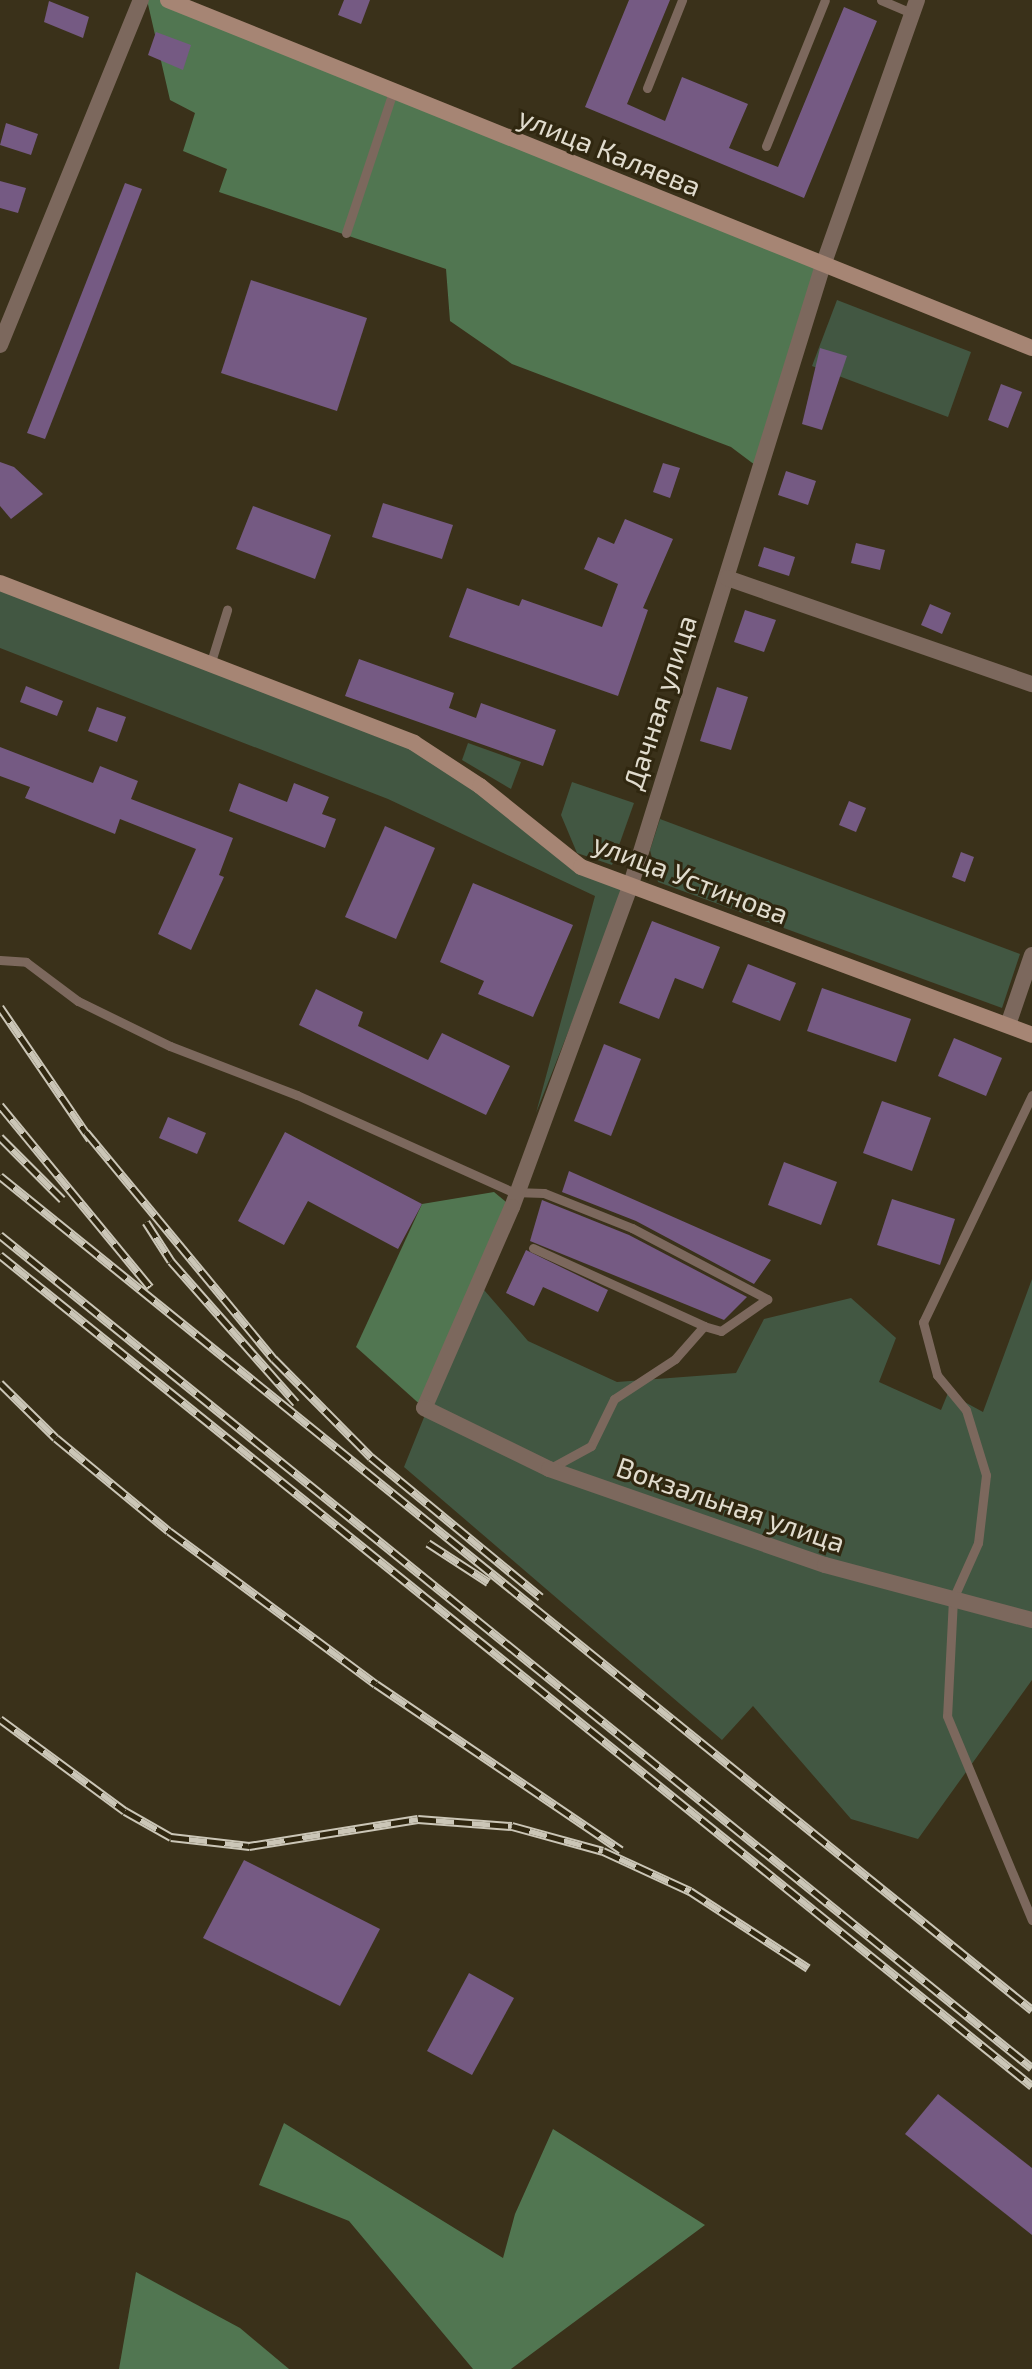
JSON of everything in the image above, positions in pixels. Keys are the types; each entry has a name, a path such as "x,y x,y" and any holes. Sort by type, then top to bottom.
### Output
{"street":[{"path":"0,345 141,0"},
{"name":"улица Каляева","path":"168,0 1032,348"},
{"name":"Дачная улица","path":"424,1408 512,1207 513,1192 631,884 671,742 727,578 823,265 914,6"},
{"path":"727,578 1032,684"},
{"name":"улица Устинова","path":"0,583 414,743 480,786 581,867 1032,1035"},
{"path":"1008,1025 1032,955"},
{"name":"Вокзальная улица","path":"424,1408 549,1469 825,1565 1032,1620"}],"lane":[{"path":"647,88 682,0"},
{"path":"766,146 825,0"},
{"path":"881,0 914,6"},
{"path":"346,233 393,92"},
{"path":"210,665 227,610"},
{"path":"0,960 26,962 78,1001 170,1046 297,1095 513,1192 544,1193 632,1228 767,1299 721,1331 533,1248"},
{"path":"1032,1095 923,1322 937,1375 966,1410 986,1475 978,1543 953,1599 947,1716 1032,1920"},
{"path":"549,1469 591,1446 614,1399 675,1359 704,1326"}],"green space":[{"path":"147,0 169,0 823,265 759,468 731,447 512,364 450,321 446,269 219,192 227,169 183,151 195,113 170,100"},
{"path":"837,300 971,352 948,417 812,366"},
{"path":"0,583 414,743 581,867 626,886 536,1113 595,896 388,799 0,648"},
{"path":"468,743 521,762 511,789 462,760"},
{"path":"572,782 634,803 612,865 577,853 561,815"},
{"path":"660,819 1020,954 1002,1008 658,882 650,850"},
{"path":"494,1192 512,1207 424,1408 356,1347 422,1204"},
{"path":"1032,1279 1032,1680 918,1839 851,1819 753,1706 722,1740 404,1467 478,1283 528,1341 617,1382 736,1373 764,1319 851,1298 896,1338 879,1382 941,1410 948,1393 983,1412"},
{"path":"284,2123 503,2258 515,2214 553,2129 705,2225 511,2369 473,2369 349,2221 259,2185"},
{"path":"136,2272 240,2328 289,2369 119,2369"}],"building":[{"path":"344,0 370,0 361,24 338,15"},
{"path":"629,0 670,0 627,104 665,121 682,77 748,104 729,148 778,167 844,7 877,21 804,198 585,107"},
{"path":"49,1 89,17 83,38 44,22"},
{"path":"156,32 191,45 183,70 148,55"},
{"path":"6,123 38,134 31,155 0,145"},
{"path":"0,181 26,188 18,213 0,208"},
{"path":"125,183 142,189 85,337 45,439 27,433"},
{"path":"251,280 367,318 337,411 221,373"},
{"path":"820,348 847,356 822,430 802,424"},
{"path":"1001,384 1022,392 1008,428 988,420"},
{"path":"0,462 14,467 43,494 11,519 0,506"},
{"path":"663,463 680,468 670,498 653,492"},
{"path":"786,471 816,481 808,505 778,495"},
{"path":"383,503 453,525 442,559 372,537"},
{"path":"253,506 331,535 315,579 236,549"},
{"path":"625,519 673,539 643,608 648,610 618,696 449,637 467,588 519,606 522,599 602,627 618,584 584,569 598,537 614,544"},
{"path":"856,543 885,550 880,570 851,563"},
{"path":"764,547 795,557 789,576 758,566"},
{"path":"930,604 951,613 942,634 921,625"},
{"path":"745,610 776,620 764,652 734,642"},
{"path":"359,659 454,693 449,708 476,718 481,703 556,730 543,766 345,696"},
{"path":"26,686 63,701 57,716 20,702"},
{"path":"717,687 748,697 731,750 700,741"},
{"path":"97,707 126,717 117,742 88,731"},
{"path":"0,747 93,783 100,766 138,781 131,799 233,838 219,875 224,877 191,950 158,934 196,849 120,819 115,834 25,798 30,787 0,776"},
{"path":"239,783 287,802 294,783 329,797 322,814 336,819 325,848 229,811"},
{"path":"849,801 866,808 856,832 839,825"},
{"path":"385,826 435,848 396,939 345,917"},
{"path":"961,852 974,857 965,882 952,877"},
{"path":"473,883 573,925 533,1017 478,994 484,981 440,962"},
{"path":"652,921 720,947 703,989 675,978 659,1019 619,1003"},
{"path":"748,964 796,983 780,1021 732,1002"},
{"path":"822,988 911,1019 896,1062 807,1031"},
{"path":"316,989 363,1012 358,1026 428,1060 442,1033 510,1066 486,1115 299,1025"},
{"path":"954,1038 1002,1058 986,1096 938,1076"},
{"path":"604,1044 641,1059 611,1136 574,1121"},
{"path":"882,1101 931,1118 912,1171 863,1153"},
{"path":"168,1117 206,1133 197,1154 159,1138"},
{"path":"285,1132 422,1204 398,1249 308,1201 284,1245 238,1221"},
{"path":"784,1162 837,1182 821,1225 768,1205"},
{"path":"569,1171 771,1260 754,1284 636,1221 562,1192"},
{"path":"892,1199 955,1219 940,1265 877,1245"},
{"path":"542,1200 629,1235 747,1297 724,1320 530,1241"},
{"path":"526,1250 608,1290 598,1312 543,1287 534,1306 506,1293"},
{"path":"244,1860 380,1929 340,2006 203,1938"},
{"path":"469,1973 514,1998 472,2075 427,2051"},
{"path":"938,2094 1032,2168 1032,2235 905,2134"}],"railway":[{"path":"0,1007 90,1139"},
{"path":"0,1105 150,1287"},
{"path":"86,1132 274,1359 371,1457 541,1597"},
{"path":"0,1137 62,1199"},
{"path":"0,1176 1032,2010"},
{"path":"146,1222 171,1261 296,1403"},
{"path":"0,1235 1032,2068"},
{"path":"0,1255 1032,2086"},
{"path":"0,1383 56,1438 169,1531 376,1684 621,1850"},
{"path":"428,1543 488,1582"},
{"path":"0,1719 125,1811 171,1837 249,1846 418,1819 512,1826 603,1851 690,1891 808,1968"}]}
